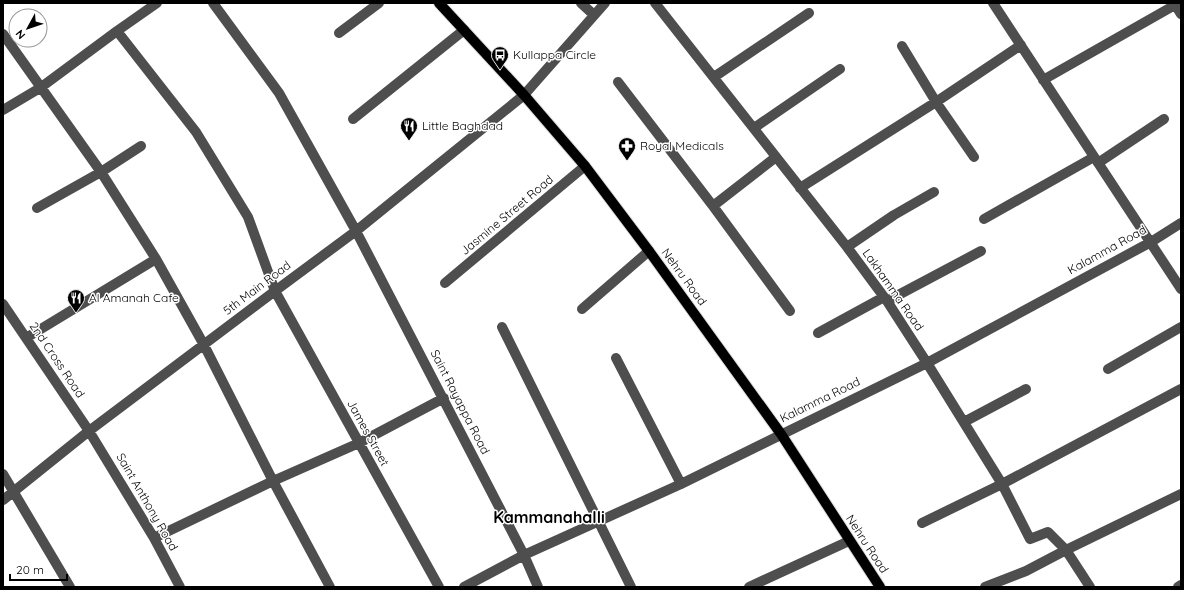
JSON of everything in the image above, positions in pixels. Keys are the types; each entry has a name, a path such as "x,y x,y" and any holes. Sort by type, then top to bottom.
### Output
{"main road":[{"name":"Nehru Road","path":"439,3 524,95 585,166 649,251 781,434 880,587"}],"street":[{"path":"3,110 40,88 157,3"},
{"name":"Saint Rayappa Road","path":"213,3 279,93 356,231 444,398 524,555 538,587"},
{"path":"339,33 379,3"},
{"path":"582,3 594,15"},
{"name":"5th Main Road","path":"3,500 89,431 356,231 524,95 605,3"},
{"name":"Lakhamma Road","path":"655,3 847,247 885,299 927,363 1002,484 1030,539 1048,532 1066,550 1090,587"},
{"path":"996,4 1043,80 1181,289"},
{"path":"1043,80 1175,4 1181,14"},
{"path":"714,77 809,13"},
{"path":"353,119 464,30"},
{"name":"James Street","path":"117,31 196,132 248,217 275,291 439,587"},
{"path":"3,34 101,172 156,259 204,345 272,481 330,587"},
{"path":"800,188 936,102 1022,45"},
{"path":"902,46 936,102 974,157"},
{"path":"754,128 840,69"},
{"path":"618,82 713,206 790,311"},
{"path":"984,219 1096,160 1164,118"},
{"path":"37,208 101,172 141,146"},
{"path":"713,206 776,157"},
{"name":"Jasmine Street Road","path":"445,283 585,166"},
{"path":"847,247 894,215 934,192"},
{"name":"Kalamma Road","path":"464,587 524,555 682,484 927,363 1151,242 1181,223"},
{"path":"582,309 649,251"},
{"path":"818,333 981,251"},
{"path":"26,338 156,259"},
{"name":"2nd Cross Road","path":"3,304 89,431"},
{"path":"502,327 630,587"},
{"path":"1108,369 1181,327"},
{"path":"616,358 682,484"},
{"path":"964,422 1026,389"},
{"path":"922,523 1002,484 1181,389"},
{"path":"154,538 272,481 359,443 444,398"},
{"name":"Saint Anthony Road","path":"89,431 154,538 180,587"},
{"path":"3,474 70,587"},
{"path":"985,587 1026,572 1066,550 1181,494"},
{"path":"749,587 849,541"}],"place":[{"name":"Kullappa Circle","path":"500,70"},
{"name":"Little Baghdad","path":"409,141"},
{"name":"Royal Medicals","path":"627,161"},
{"name":"Al Amanah Cafe","path":"76,313"}],"district":[{"name":"Kammanahalli","path":"549,517"}]}
